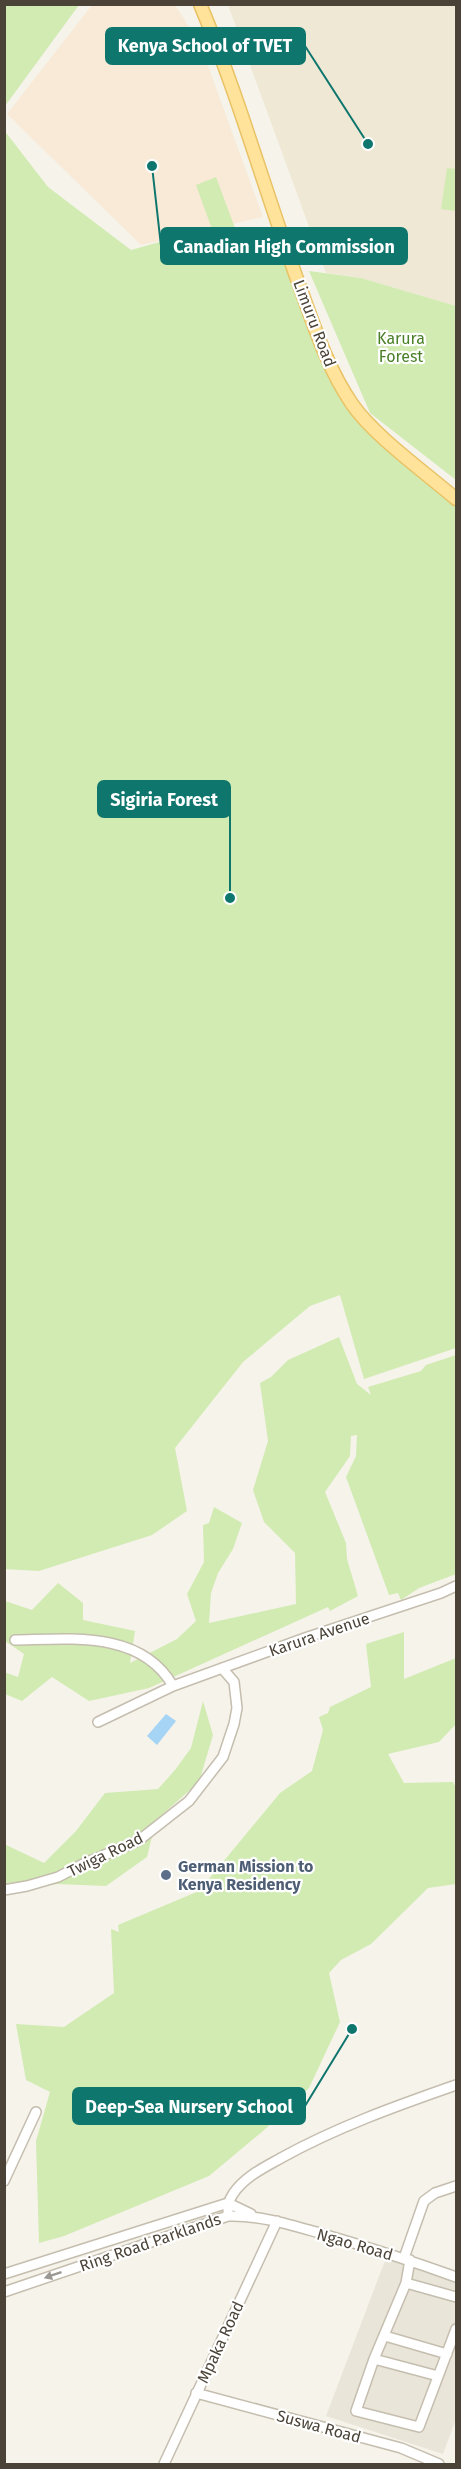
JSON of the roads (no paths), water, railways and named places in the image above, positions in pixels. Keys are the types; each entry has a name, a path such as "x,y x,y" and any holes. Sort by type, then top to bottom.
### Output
{"main road":[{"name":"Limuru Road","path":"201,4 256,152 314,327 328,358 354,406 384,438 456,499"}],"street":[{"name":"Karura Avenue","path":"98,1722 177,1685 456,1586"},
{"path":"15,1641 75,1639 117,1644 137,1650 177,1685"},
{"name":"Twiga Road","path":"4,1890 58,1877 138,1841 189,1802 223,1757 234,1724 237,1708 234,1682 222,1668"},
{"path":"228,2216 228,2203 234,2192 262,2169 323,2135 394,2106 456,2085"},
{"path":"4,2181 36,2112"},
{"path":"456,2186 435,2193 424,2201 407,2259 406,2283 374,2359 356,2411 419,2427 456,2329"},
{"name":"Ring Road Parklands","path":"4,2274 228,2203 253,2216"},
{"name":"Ring Road Parklands","path":"4,2292 228,2216 253,2216"},
{"name":"Ngao Road","path":"253,2216 407,2259 456,2277"},
{"name":"Mpaka Road","path":"164,2464 277,2221"},
{"path":"406,2283 456,2297"},
{"path":"385,2336 447,2354"},
{"path":"374,2359 438,2376"},
{"name":"Suswa Road","path":"196,2393 401,2448 440,2464"}],"water":[{"path":"166,1714 176,1721 157,1745 147,1736"}],"place":[{"name":"Kenya School of TVET","path":"368,144"},
{"name":"Canadian High Commission","path":"152,166"},
{"name":"Sigiria Forest","path":"230,898"},
{"name":"German Mission to Kenya Residency","path":"166,1875"},
{"name":"Deep-Sea Nursery School","path":"352,2029"}],"park label":[{"name":"Karura Forest","path":"401,347"}]}
